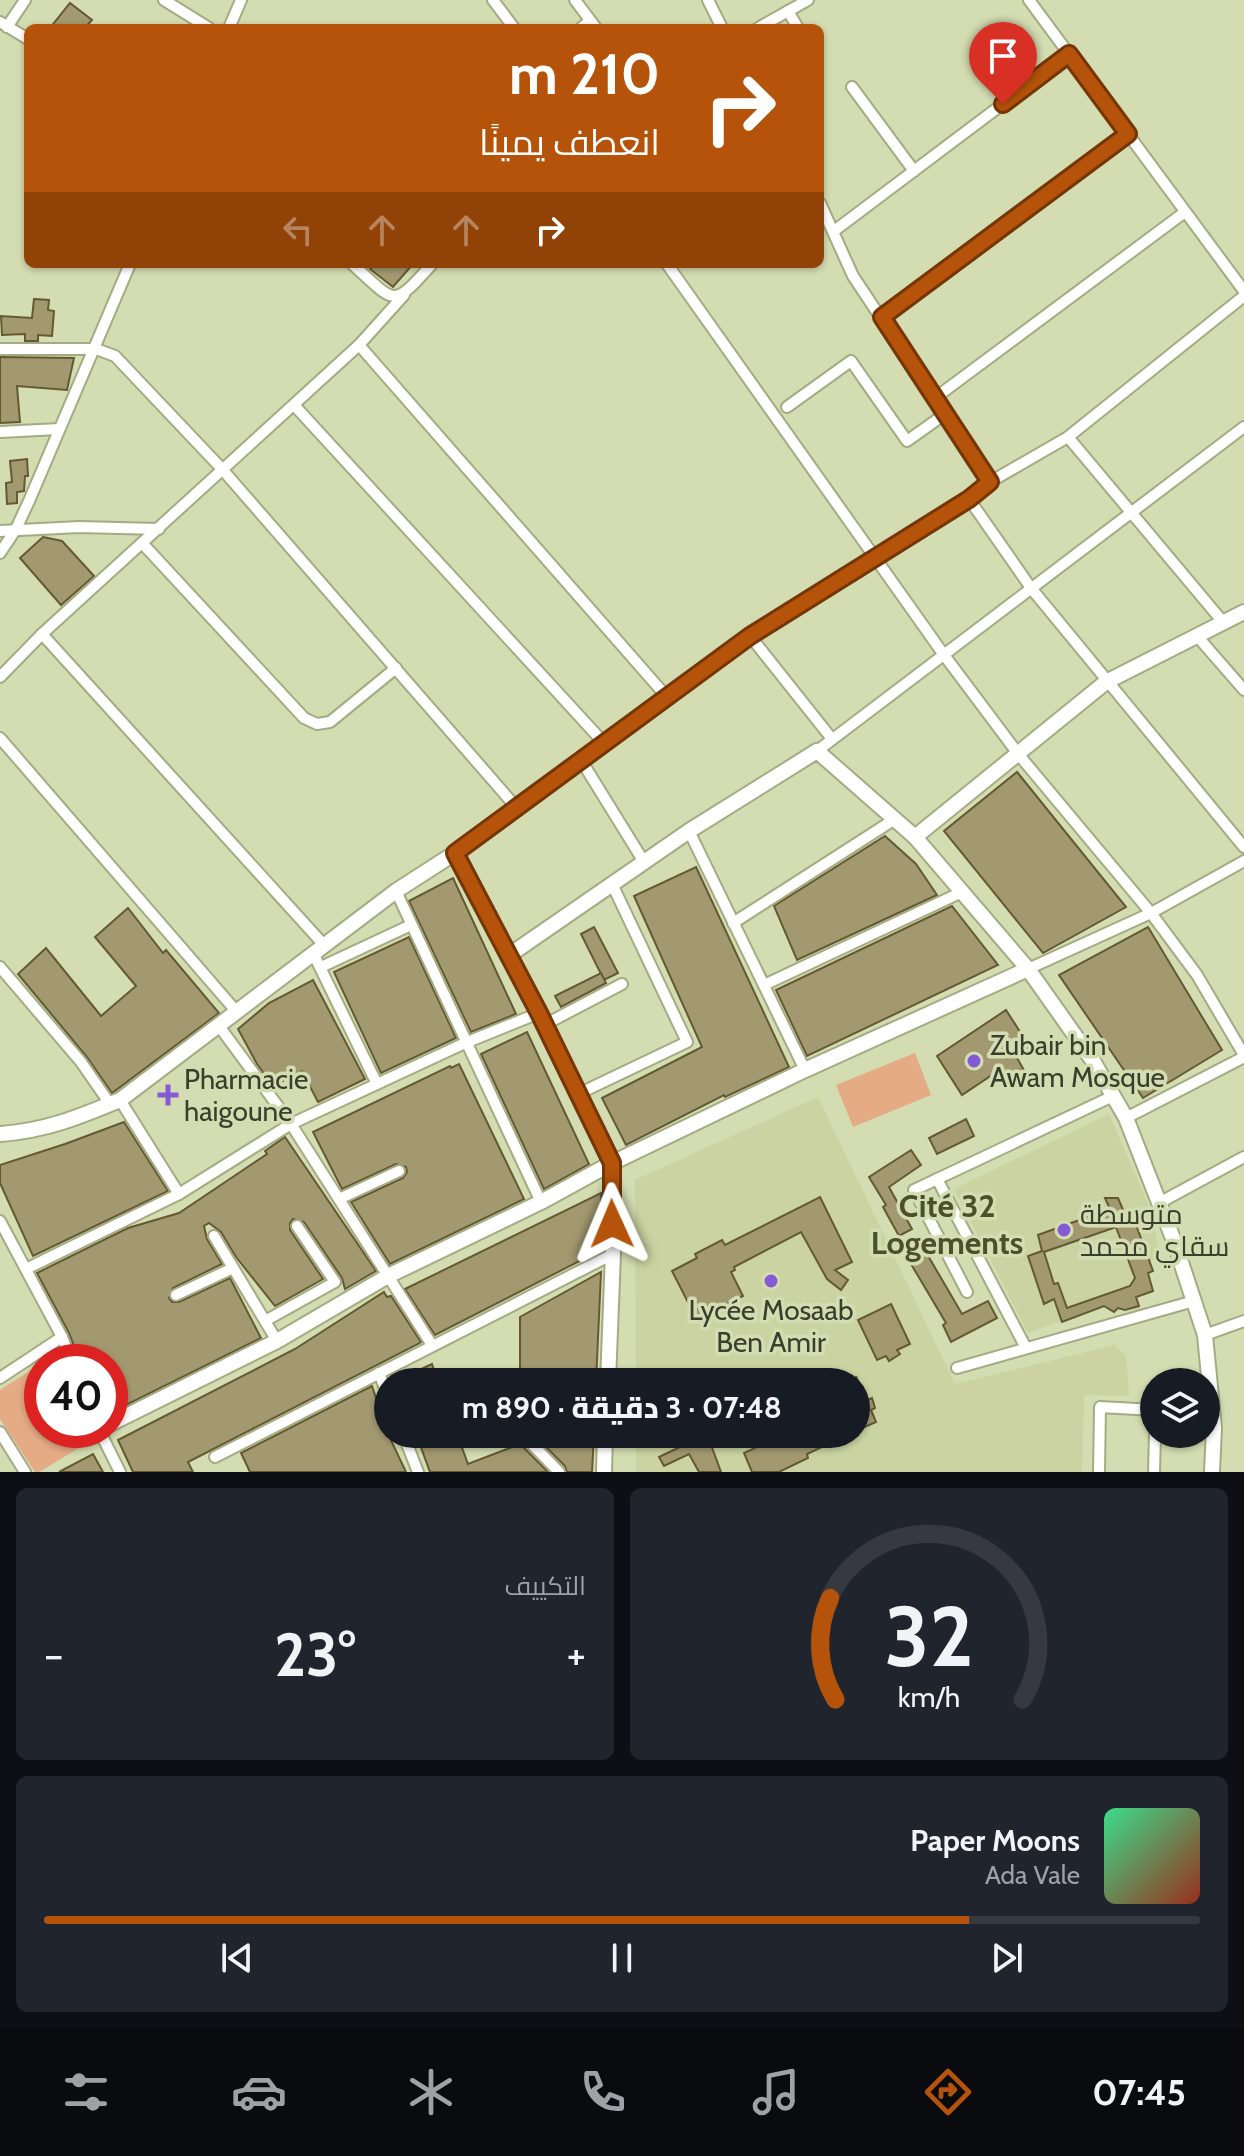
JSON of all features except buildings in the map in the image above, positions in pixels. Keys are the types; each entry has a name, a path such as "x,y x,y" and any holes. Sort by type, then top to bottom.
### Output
{"street":[{"path":"24,36 4,24 25,0"},
{"path":"164,0 203,24"},
{"path":"231,24 241,0"},
{"path":"493,0 511,24"},
{"path":"575,0 593,24"},
{"path":"708,0 720,24"},
{"path":"765,24 808,0"},
{"path":"1,1133 31,1132 115,1102 396,891 455,853 750,636 969,499 990,482 1068,437 1244,293 1029,0"},
{"path":"788,11 796,24"},
{"path":"834,231 1069,54"},
{"path":"852,87 914,171"},
{"path":"882,317 1128,134"},
{"path":"824,211 853,276 990,482"},
{"path":"935,398 1185,212"},
{"path":"0,553 16,529 128,268"},
{"path":"357,268 387,295 404,295"},
{"path":"0,677 42,634 359,345 428,268"},
{"path":"670,268 944,655 1019,755 1151,913 1197,975 1244,1056 1126,1118"},
{"path":"359,345 666,696"},
{"path":"0,349 96,349 115,356 222,469 516,807"},
{"path":"787,407 851,361 907,441 945,414"},
{"path":"294,405 604,743"},
{"path":"508,956 689,831 817,751 1244,427"},
{"path":"0,432 59,429"},
{"path":"1068,437 1223,622"},
{"path":"969,499 1031,588 1244,847"},
{"path":"0,531 159,529"},
{"path":"143,544 304,718 317,724 330,722 396,668"},
{"path":"915,837 1106,682 1244,612"},
{"path":"42,634 318,949 321,967 377,1084"},
{"path":"750,636 832,739"},
{"path":"1197,636 1244,690"},
{"path":"0,738 236,1011"},
{"path":"817,751 915,837 1028,969 1093,1061 1126,1118 1205,1335 1214,1428 1212,1472"},
{"path":"581,760 644,862"},
{"path":"733,923 895,819"},
{"path":"689,831 805,1070"},
{"path":"455,853 612,1163 613,1254 609,1368"},
{"path":"128,1415 277,1341 388,1276 541,1202 612,1163 805,1070 1151,913 1244,861"},
{"path":"578,1094 687,1042 612,884"},
{"path":"396,891 541,1202"},
{"path":"764,985 962,892"},
{"path":"321,967 411,925"},
{"path":"0,967 115,1102 179,1194"},
{"path":"26,1269 179,1194 291,1124 465,1043 541,1019 622,984"},
{"path":"219,1026 291,1124 432,1345"},
{"path":"967,1292 914,1190 1113,1096"},
{"path":"1159,1203 1244,1157"},
{"path":"339,1199 399,1171"},
{"path":"937,1179 1026,1348"},
{"path":"0,1221 65,1344"},
{"path":"265,1321 335,1282 297,1226"},
{"path":"214,1236 277,1341"},
{"path":"388,1368 613,1254"},
{"path":"176,1295 233,1268"},
{"path":"957,1368 1194,1301"},
{"path":"1205,1335 1244,1321"},
{"path":"0,1378 62,1337"},
{"path":"215,1457 374,1376"},
{"path":"1099,1472 1100,1407 1140,1409"},
{"path":"0,1432 25,1472"},
{"path":"108,1448 120,1472"},
{"path":"409,1448 418,1472"},
{"path":"536,1448 559,1472"},
{"path":"604,1472 605,1448"},
{"path":"1154,1472 1155,1448"}],"shaded area":[{"path":"915,1053 931,1095 853,1127 836,1085"},
{"name":"Lycée Mosaab Ben Amir","path":"818,1097 955,1384 1115,1345 1126,1356 1129,1396 1084,1395 1082,1472 636,1472 636,1448 870,1448 870,1368 636,1368 635,1180"},
{"name":"متوسطة سقاي محمد","path":"1109,1114 1148,1204 1161,1256 1150,1261 1153,1271 1148,1274 1153,1291 1136,1297 1138,1310 1118,1308 1112,1311 1107,1305 1028,1333 954,1189"},
{"path":"24,1375 24,1448 79,1448 35,1472 0,1419 0,1390"}],"place":[{"name":"Zubair bin Awam Mosque","path":"974,1061"},
{"name":"Pharmacie haigoune","path":"168,1095"},
{"name":"متوسطة سقاي محمد","path":"1064,1230"},
{"name":"Lycée Mosaab Ben Amir","path":"771,1281"}],"district":[{"name":"Cité 32 Logements","path":"947,1224"}],"route":[{"path":"612,1224 612,1163 539,1013 455,853 750,636 969,499 990,482 882,317 1128,134 1069,54 1003,104"}]}
